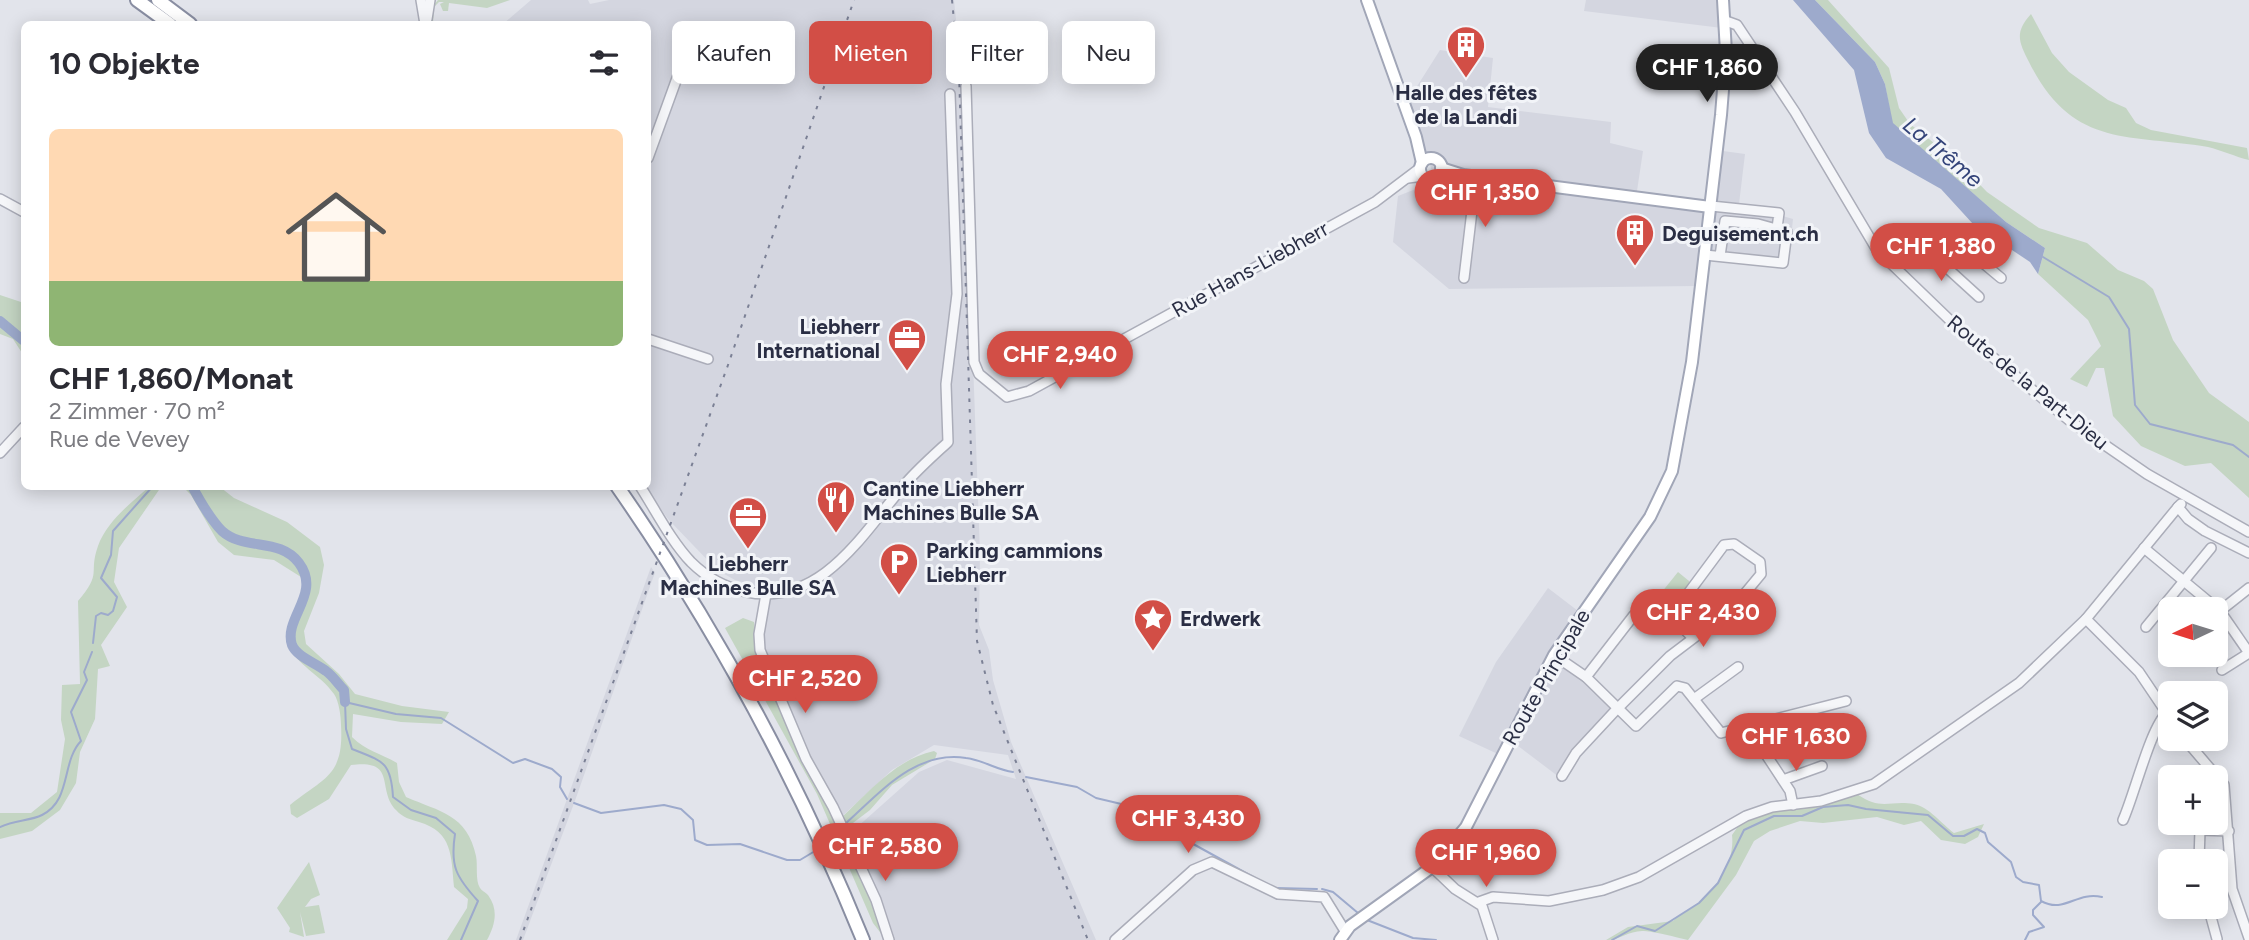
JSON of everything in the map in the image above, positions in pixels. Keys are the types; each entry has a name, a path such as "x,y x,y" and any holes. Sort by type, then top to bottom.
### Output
{"highway":[{"path":"137,0 166,21"},
{"path":"150,0 178,21"},
{"path":"158,0 186,21"},
{"path":"620,490 684,587 746,693 803,803 863,940"},
{"path":"629,490 702,601 758,699 823,828 871,940"}],"main road":[{"path":"1367,0 1418,141 1424,166 1431,179 1440,173 1463,175 1711,206"},
{"name":"Route Principale","path":"1343,935 1433,867 1472,816 1500,755 1554,655 1650,517 1672,471 1682,428 1711,206 1725,74 1726,21 1723,0"},
{"path":"1424,166 1438,161 1440,173"}],"street":[{"path":"421,0 425,21"},
{"path":"426,21 430,0"},
{"name":"Route de la Part-Dieu","path":"1726,21 1737,25 1788,101 1877,250 1960,330 2070,421 2147,474 2187,494 2249,532"},
{"path":"651,150 675,84"},
{"name":"Rue Hans-Liebherr","path":"965,86 975,365 979,374 1007,397 1022,395 1375,202 1424,166"},
{"path":"643,490 680,548 699,569 732,588 766,594 803,587 830,571 906,482 949,440 946,384 957,294 950,94"},
{"path":"1464,278 1476,177"},
{"path":"0,199 21,210"},
{"path":"1711,206 1779,213 1777,228"},
{"path":"1705,255 1783,262 1787,232 1777,228 1725,221 1720,256"},
{"path":"1877,250 1891,249 1908,255 1946,232 2001,278"},
{"path":"1923,246 1979,297"},
{"path":"651,340 708,359"},
{"path":"0,453 21,430"},
{"path":"1479,902 1493,897 1549,901 1603,890 1639,877 1738,819 1761,810 1821,801 1881,780 2018,683 2086,619 2187,494"},
{"path":"2178,507 2188,519 2205,531 2249,553"},
{"path":"1562,776 1576,753 1617,709 1692,637 1732,609 1762,572 1760,562 1734,544 1724,545 1675,611 1676,621 1692,637"},
{"path":"2144,548 2203,597"},
{"path":"2146,627 2211,548"},
{"path":"2228,605 2249,588"},
{"path":"766,594 759,634 760,650 808,765 833,807 877,900 889,940"},
{"path":"1586,677 1633,615"},
{"path":"2086,619 2138,672 2158,701"},
{"path":"2222,670 2249,653 2228,623"},
{"path":"1554,655 1586,677 1636,726 1675,687 1684,686 1721,733 1846,701"},
{"path":"1693,699 1738,667"},
{"path":"2123,820 2136,792 2158,724"},
{"path":"2195,751 2224,785 2230,831 2232,889 2249,938"},
{"path":"1765,754 1783,780 1793,805"},
{"path":"1783,780 1822,766"},
{"path":"2199,849 2200,830 2230,831"},
{"path":"1115,940 1193,870 1212,862 1278,894 1324,897 1343,935"},
{"path":"1433,867 1455,889 1479,902 1493,940"},
{"path":"2212,919 2217,939"}],"shaded area":[{"path":"531,0 588,0 590,4 609,0 954,0 956,21 946,21 946,84 963,84 963,88 980,553 979,625 989,650 993,680 1011,742 1096,940 889,940 846,837 919,772 947,760 1016,779 1008,755 934,745 892,770 838,820 760,650 767,589 735,580 717,570 668,519 647,490 651,490 651,21 506,21"},
{"path":"1586,0 1717,0 1722,28 1584,11"},
{"path":"1440,50 1493,58 1488,107 1611,122 1610,143 1643,151 1637,191 1717,201 1723,151 1745,154 1739,204 1793,219 1788,266 1700,257 1696,286 1449,289 1393,242 1398,196 1426,185 1431,168 1409,99"},
{"path":"651,567 655,573 576,798 523,940 516,940"},
{"path":"1548,588 1582,614 1554,655 1617,709 1559,777 1509,739 1500,755 1459,736 1496,662"}],"green space":[{"path":"438,0 510,0 487,8 449,3 448,11 443,11 440,4 444,2 439,2 434,7 433,21 430,21 433,6"},
{"path":"1815,0 1828,0 1889,68 1899,108 1910,124 1958,162 1987,192 2039,228 2087,243 2118,270 2144,281 2153,289 2173,340 2209,393 2249,422 2249,498 2211,463 2185,466 2141,446 2113,416 2104,368 2096,368 2087,387 2070,379 2101,346 2088,320 2038,274 2045,248 2006,222 1892,123 1885,84 1875,62"},
{"path":"2031,14 2052,53 2069,72 2108,100 2126,108 2136,123 2151,130 2247,148 2249,160 2208,147 2128,137 2084,124 2064,110 2046,90 2026,55 2020,32"},
{"path":"0,295 21,302 21,351 13,339 0,334"},
{"path":"146,490 159,490 119,548 114,582 127,607 101,645 110,666 98,669 95,719 80,752 76,783 60,810 32,831 0,839 0,813 31,813 57,792 65,739 61,720 62,685 80,684 78,601 93,578 95,555 102,537 120,513"},
{"path":"186,490 224,490 234,498 287,522 320,547 324,565 319,593 304,631 306,644 339,674 355,694 402,706 449,712 442,724 401,722 353,714 352,737 368,749 397,763 399,782 406,797 450,816 466,831 476,856 478,885 494,906 494,923 487,940 447,940 467,908 468,899 454,887 448,847 438,832 430,826 404,817 396,810 390,802 384,777 375,767 366,764 351,765 329,799 297,818 291,814 290,805 330,774 339,755 341,742 336,697 297,658 287,643 306,592 301,577 274,560 234,555 218,542"},
{"path":"1678,572 1689,581 1690,587 1669,616 1653,603"},
{"path":"743,618 754,622 756,642 873,898 886,940 873,923 817,794 725,628"},
{"path":"934,751 937,753 935,759 892,785 870,810 849,826 842,817 873,787 907,761"},
{"path":"1857,794 1879,804 1905,803 1920,806 1954,833 1984,824 1978,837 1965,844 1941,840 1921,821 1904,825 1877,817 1823,823 1800,821 1770,831 1754,841 1736,875 1688,940 1644,931 1606,940 1628,927 1673,921 1700,902 1724,872 1731,854 1732,835 1744,818 1771,808"},
{"path":"309,862 320,895 311,899 305,907 319,905 325,933 306,936 300,912 304,937 289,932 290,928 277,908"}],"water":[{"path":"1793,0 1815,0 1875,62 1885,84 1893,123 2006,222 2045,248 2038,274 2030,262 1973,224 1941,189 1886,158 1869,133 1854,70"}],"waterway":[{"name":"La Trême","path":"2043,257 2109,297 2129,329 2135,405 2150,424 2233,445 2249,457"},
{"path":"0,321 21,338"},
{"path":"93,643 96,616 101,613 108,615 113,611 117,597 101,578 111,555 113,531 149,490"},
{"path":"194,490 222,531 241,541 282,550 299,563 305,574 306,585 305,595 293,625 292,645 307,660 329,673 344,690 345,702"},
{"path":"0,827 42,815 58,800 71,759 81,741 71,712 87,680 84,672 92,652"},
{"path":"461,940 478,901 464,885 456,870 453,855 455,834 436,818 411,810 393,797 390,776 383,764 352,749 346,729 345,702 396,714 441,718 513,763 525,759 552,769 561,777 560,787 567,799"},
{"path":"845,824 900,776 931,761 948,757 966,758 1013,772"},
{"path":"1026,777 1077,787 1096,798 1134,807 1155,823 1255,878"},
{"path":"574,803 601,813 664,805 681,809 693,820 695,840 707,845 740,844 787,860 800,860 815,851"},
{"path":"1612,940 1637,926 1655,931 1699,903 1718,883 1744,830 1774,816 1802,816 1823,807 1848,805 1928,815 1953,836 1964,836 1977,829 1985,833 1988,842 2011,862 2016,877 2023,882 2039,885 2041,901 2057,905 2085,897 2102,897"},
{"path":"1276,888 1317,889"},
{"path":"1322,889 1333,892 1358,913"},
{"path":"2025,940 2029,932 2044,927 2033,915 2033,910 2041,902"},
{"path":"1367,920 1413,938 1436,940"}],"railway":[{"path":"520,940 728,365 854,0"},
{"path":"952,0 959,73 977,641 993,705 1088,940"}],"place":[{"name":"Halle des fêtes de la Landi","path":"1466,79"},
{"name":"Deguisement.ch","path":"1635,267"},
{"name":"Liebherr International","path":"907,372"},
{"name":"Cantine Liebherr Machines Bulle SA","path":"836,534"},
{"name":"Liebherr Machines Bulle SA","path":"748,550"},
{"name":"Parking cammions Liebherr","path":"899,596"},
{"name":"Erdwerk","path":"1153,652"}]}
